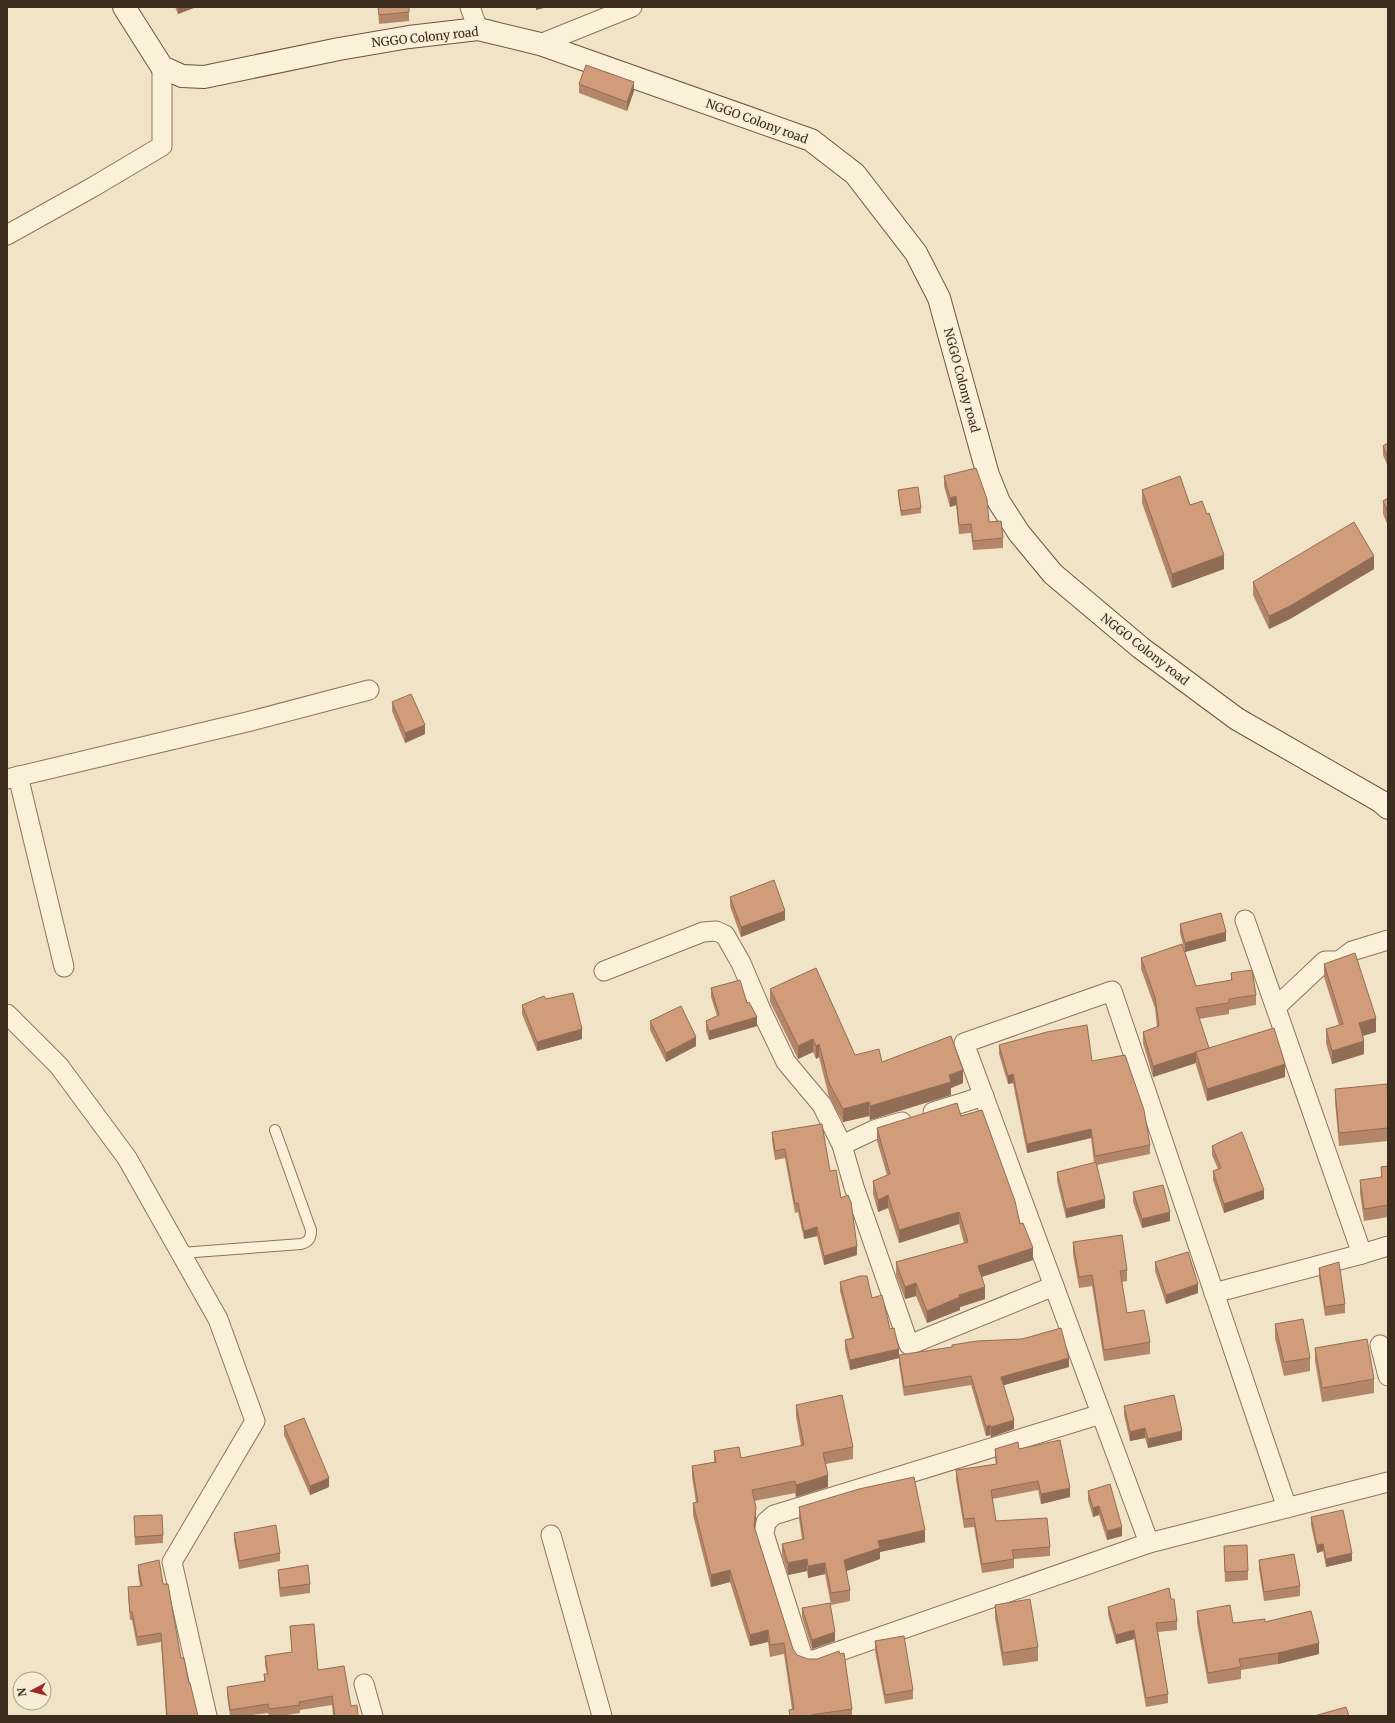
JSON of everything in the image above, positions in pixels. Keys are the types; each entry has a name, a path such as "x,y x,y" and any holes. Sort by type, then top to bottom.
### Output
{"street":[{"path":"7,234 162,146 162,67 124,7"},
{"path":"470,7 478,29"},
{"path":"540,44 632,7"},
{"name":"NGGO Colony road","path":"162,67 182,76 204,77 338,49 409,37 478,29 540,44 811,140 854,174 916,253 939,298 988,475 999,502 1019,533 1053,574 1140,648 1237,719 1380,801 1388,808"},
{"path":"64,967 12,777 251,721 369,690"},
{"path":"1245,920 1362,1254"},
{"path":"604,971 703,932 716,931 725,935 741,963 761,1010 786,1062 822,1105 842,1145 854,1187 909,1345 1054,1286"},
{"path":"1276,1007 1324,961 1339,961 1352,951 1388,940"},
{"path":"1149,1543 964,1043 1112,991 1287,1508"},
{"path":"7,1014 59,1066 127,1158 218,1319 255,1421 172,1562 207,1716"},
{"path":"842,1145 874,1130 984,1096"},
{"path":"1214,1293 1388,1246"},
{"path":"1380,1345 1388,1376"},
{"path":"1101,1414 774,1515 766,1522 764,1534 803,1656 808,1660 814,1660 1149,1543 1388,1482"},
{"path":"550,1535 602,1716"},
{"path":"364,1684 373,1716"}],"lane":[{"path":"181,1254 301,1244 307,1242 311,1237 311,1230 275,1130"}],"building":[{"path":"378,7 409,7 409,12 379,15"},
{"path":"586,65 634,82 627,102 579,84"},
{"path":"1388,443 1388,458 1383,446"},
{"path":"976,468 987,499 989,522 1001,521 1003,538 973,541 971,524 959,525 956,496 950,498 944,476"},
{"path":"1180,476 1190,505 1202,501 1207,514 1209,513 1224,555 1172,574 1142,490"},
{"path":"918,487 921,508 901,511 898,490"},
{"path":"1388,498 1388,512 1383,501"},
{"path":"1354,522 1374,556 1290,606 1269,616 1253,582"},
{"path":"411,694 425,725 405,733 392,702"},
{"path":"774,880 785,911 741,927 730,897"},
{"path":"1221,913 1226,932 1185,943 1180,924"},
{"path":"1182,944 1196,986 1232,980 1231,973 1252,970 1256,995 1229,999 1229,1003 1196,1008 1209,1048 1153,1066 1143,1032 1159,1026 1155,997 1141,958"},
{"path":"1355,953 1376,1018 1359,1023 1364,1041 1332,1051 1326,1029 1343,1024 1324,964"},
{"path":"816,968 855,1055 879,1049 882,1062 951,1036 963,1070 949,1075 951,1082 870,1106 869,1102 843,1109 829,1083 819,1044 816,1046 813,1039 798,1046 770,989"},
{"path":"740,980 747,1003 749,1002 757,1017 709,1031 706,1021 719,1015 711,988"},
{"path":"573,993 582,1029 537,1042 522,1005 544,996 546,999"},
{"path":"681,1006 696,1037 666,1053 650,1021"},
{"path":"1087,1025 1092,1061 1125,1055 1144,1110 1150,1145 1095,1156 1091,1129 1027,1144 1013,1074 1008,1076 999,1045 1047,1032"},
{"path":"1274,1028 1285,1064 1207,1089 1196,1052"},
{"path":"1387,1084 1388,1128 1339,1133 1335,1089"},
{"path":"957,1103 961,1116 982,1110 1015,1201 1020,1224 1023,1223 1033,1248 978,1266 985,1287 959,1295 960,1297 927,1311 916,1283 905,1287 896,1262 968,1242 959,1212 899,1230 888,1195 878,1200 873,1181 890,1174 877,1128"},
{"path":"822,1124 830,1171 836,1170 841,1198 848,1195 851,1202 857,1246 824,1256 817,1227 804,1231 798,1203 795,1204 785,1149 775,1151 772,1132"},
{"path":"1242,1132 1264,1190 1224,1204 1213,1171 1221,1168 1212,1146"},
{"path":"1096,1162 1105,1199 1066,1209 1057,1172"},
{"path":"1388,1166 1388,1205 1364,1209 1360,1180 1382,1177 1381,1167"},
{"path":"1163,1185 1170,1212 1142,1219 1133,1192"},
{"path":"1122,1235 1127,1270 1120,1271 1127,1313 1144,1310 1150,1342 1104,1350 1092,1275 1079,1277 1073,1242"},
{"path":"1188,1252 1198,1284 1166,1295 1155,1262"},
{"path":"1339,1262 1345,1304 1325,1307 1319,1268"},
{"path":"860,1276 867,1276 872,1298 882,1295 890,1329 894,1328 899,1349 850,1360 845,1340 854,1338 840,1282"},
{"path":"1303,1319 1310,1358 1284,1362 1275,1324"},
{"path":"1061,1328 1069,1358 1001,1377 1014,1420 991,1427 990,1425 986,1427 971,1376 904,1387 899,1355 952,1347 952,1345 977,1341 1022,1339"},
{"path":"1367,1339 1374,1379 1322,1388 1315,1348"},
{"path":"842,1395 853,1447 823,1453 828,1475 796,1485 795,1481 752,1490 756,1507 754,1526 793,1649 797,1655 808,1659 817,1659 839,1651 840,1654 844,1653 852,1709 811,1716 790,1716 789,1710 794,1709 784,1643 770,1645 768,1630 750,1635 730,1570 711,1575 693,1503 698,1502 692,1466 716,1462 714,1451 739,1447 741,1458 804,1445 796,1405"},
{"path":"1174,1395 1182,1431 1148,1439 1145,1428 1130,1432 1124,1406"},
{"path":"304,1418 329,1478 310,1486 284,1426"},
{"path":"1060,1440 1070,1488 1041,1494 1038,1481 991,1490 996,1521 1047,1518 1050,1547 1012,1550 1014,1559 982,1564 974,1518 964,1519 956,1470 997,1464 995,1449 1018,1442 1019,1449"},
{"path":"914,1477 925,1530 878,1541 880,1548 844,1560 850,1590 831,1593 825,1563 808,1566 807,1559 788,1563 782,1544 804,1539 799,1507 859,1489"},
{"path":"1110,1484 1122,1527 1107,1531 1099,1506 1093,1508 1088,1491"},
{"path":"1343,1510 1352,1553 1326,1559 1323,1544 1317,1545 1311,1517"},
{"path":"162,1515 163,1535 135,1537 134,1516"},
{"path":"276,1525 280,1553 239,1561 234,1533"},
{"path":"1247,1545 1248,1571 1225,1572 1224,1546"},
{"path":"1294,1554 1300,1586 1264,1592 1259,1560"},
{"path":"159,1560 163,1584 168,1584 181,1658 184,1658 198,1716 167,1716 161,1633 137,1637 132,1612 130,1612 128,1587 142,1586 138,1565"},
{"path":"308,1565 310,1584 280,1588 278,1570"},
{"path":"1169,1588 1171,1599 1174,1599 1177,1621 1156,1623 1168,1694 1146,1698 1134,1630 1116,1635 1108,1607"},
{"path":"1030,1599 1038,1647 1003,1653 995,1605"},
{"path":"830,1603 835,1632 812,1640 802,1608"},
{"path":"1230,1605 1233,1623 1265,1619 1265,1622 1311,1611 1319,1643 1278,1653 1239,1659 1241,1667 1208,1673 1197,1611"},
{"path":"314,1624 318,1670 344,1666 351,1706 357,1705 358,1716 335,1716 332,1696 299,1702 300,1705 269,1709 268,1704 230,1710 227,1687 265,1681 264,1674 268,1674 265,1656 292,1652 290,1626"},
{"path":"904,1636 913,1690 885,1695 875,1641"},
{"path":"1346,1707 1349,1716 1314,1716"}]}
